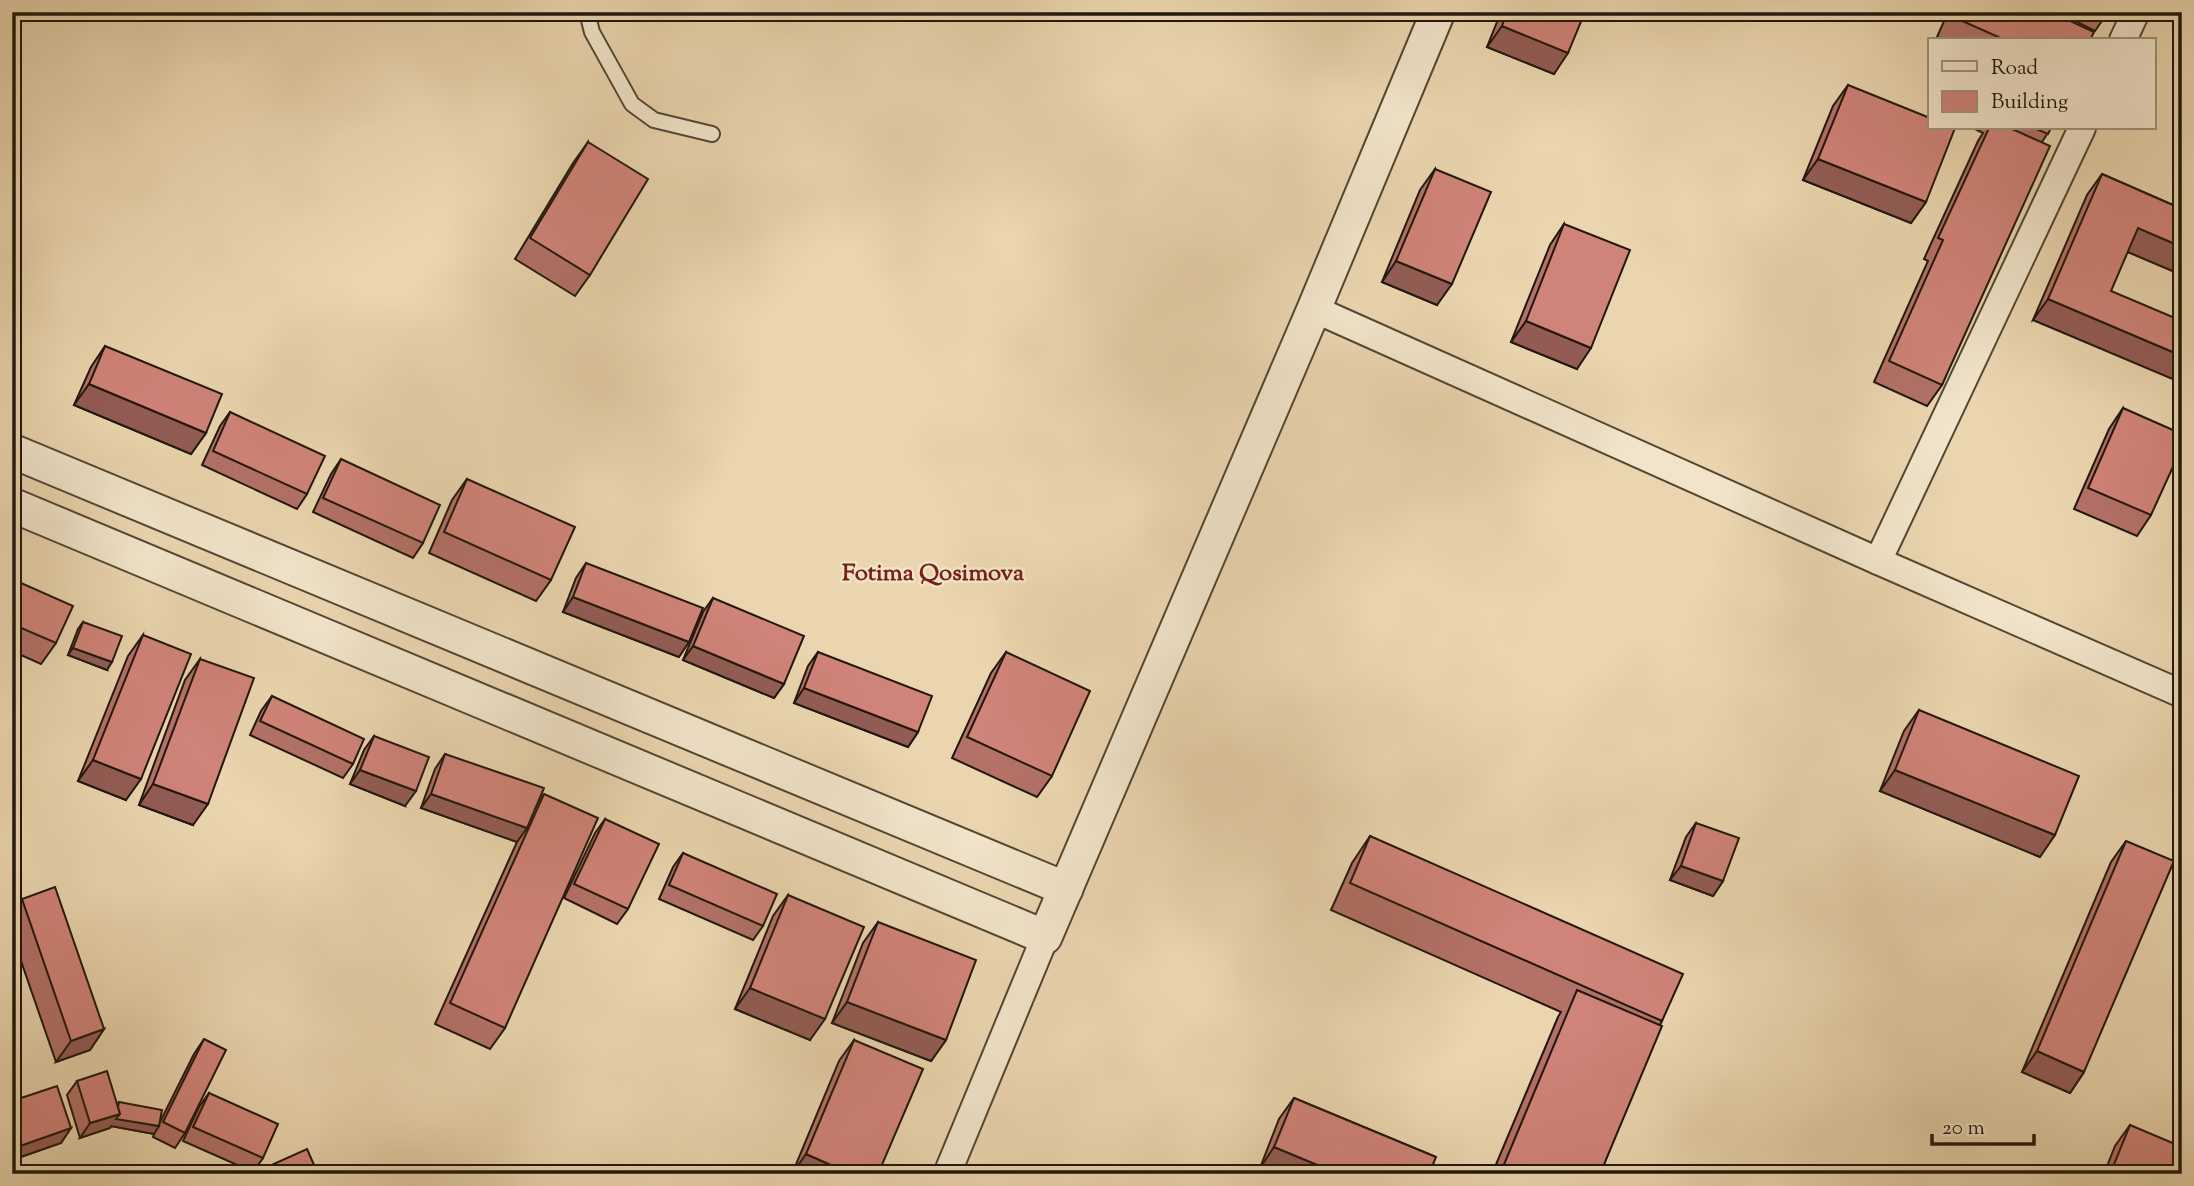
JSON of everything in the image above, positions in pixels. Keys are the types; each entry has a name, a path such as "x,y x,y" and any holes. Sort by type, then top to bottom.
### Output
{"street":[{"path":"947,1174 1438,12"},
{"path":"2124,38 2137,12"},
{"path":"1878,561 2081,130"},
{"path":"1314,309 2182,694"},
{"path":"12,451 1066,889"},
{"path":"12,505 1045,937"}],"lane":[{"path":"587,12 592,32 632,104 654,120 712,134"}],"building":[{"path":"1507,12 1585,12 1568,53 1502,26"},
{"path":"1953,12 2051,12 2094,32 2091,38 2000,38 1951,16"},
{"path":"1848,85 1928,117 1928,130 1954,130 1926,202 1818,159"},
{"path":"1988,130 2014,130 2050,146 1942,385 1889,361 1943,240 1938,238"},
{"path":"588,142 648,179 590,275 530,238"},
{"path":"1435,169 1491,192 1452,284 1396,261"},
{"path":"2102,174 2182,209 2182,247 2138,228 2111,291 2182,321 2182,356 2048,299"},
{"path":"1564,224 1630,250 1591,348 1526,321"},
{"path":"12,296 20,300 12,319"},
{"path":"105,346 222,394 206,433 89,384"},
{"path":"2123,408 2182,434 2182,447 2151,515 2088,488"},
{"path":"230,412 325,456 307,494 213,451"},
{"path":"341,459 440,505 423,543 323,498"},
{"path":"467,479 575,527 551,580 444,532"},
{"path":"586,563 703,608 689,642 573,597"},
{"path":"12,579 73,606 56,643 12,624"},
{"path":"713,598 804,636 784,684 693,646"},
{"path":"83,622 122,636 112,662 73,648"},
{"path":"143,635 191,654 141,779 93,760"},
{"path":"818,652 932,696 918,732 804,688"},
{"path":"1006,652 1090,691 1052,776 967,737"},
{"path":"200,659 254,678 208,804 153,784"},
{"path":"272,696 364,739 353,764 260,721"},
{"path":"1919,710 2079,776 2055,835 1895,770"},
{"path":"374,736 429,757 416,791 360,770"},
{"path":"445,754 544,788 527,828 431,794"},
{"path":"544,794 598,818 505,1028 450,1003"},
{"path":"605,819 659,844 628,909 574,884"},
{"path":"1696,823 1739,838 1723,881 1681,866"},
{"path":"1370,836 1683,974 1662,1021 1350,883"},
{"path":"2126,841 2174,861 2084,1072 2037,1051"},
{"path":"683,853 777,894 763,926 669,885"},
{"path":"55,887 104,1029 71,1041 22,899"},
{"path":"788,895 864,927 825,1019 750,988"},
{"path":"878,922 976,960 946,1040 847,1002"},
{"path":"1577,990 1662,1026 1600,1174 1500,1174"},
{"path":"204,1039 226,1050 185,1133 163,1122"},
{"path":"854,1040 923,1069 878,1174 851,1174 806,1154"},
{"path":"107,1071 120,1114 90,1123 77,1081"},
{"path":"57,1086 71,1128 20,1146 12,1126 12,1101"},
{"path":"209,1093 278,1124 263,1158 193,1127"},
{"path":"1294,1098 1436,1157 1429,1174 1339,1174 1274,1147"},
{"path":"119,1102 162,1110 159,1126 116,1119 120,1114"},
{"path":"2130,1125 2182,1147 2182,1174 2110,1174"},
{"path":"307,1149 318,1174 270,1174 267,1167"}],"district":[{"name":"Fotima Qosimova","path":"933,574"}]}
